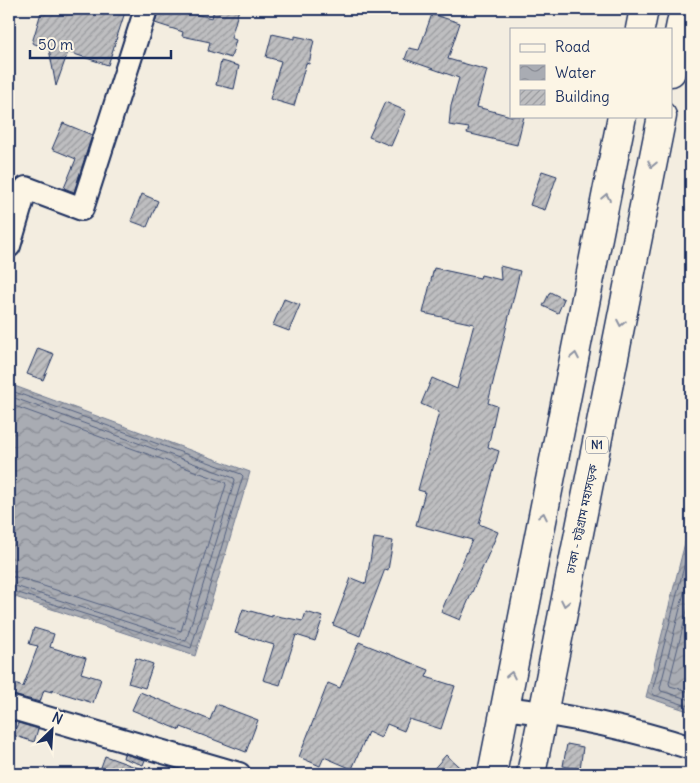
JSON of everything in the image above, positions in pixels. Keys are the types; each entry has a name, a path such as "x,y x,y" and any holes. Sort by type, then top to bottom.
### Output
{"highway":[{"path":"640,28 644,9"},
{"path":"672,67 684,9"},
{"path":"492,774 622,118"},
{"name":"ঢাকা - চট্টগ্রাম মহাসড়ক","path":"531,774 662,118"}],"street":[{"path":"9,246 26,188 82,209 146,9"},
{"path":"9,707 239,774"},
{"path":"504,708 542,713 664,739 691,748"}],"water":[{"path":"9,384 250,472 195,656 9,595"},
{"path":"691,519 691,712 646,697"}],"building":[{"path":"42,9 126,9 108,65 68,52 56,86 49,49 32,43"},
{"path":"159,9 172,9 212,18 214,9 239,9 231,38 236,40 231,58 208,51 210,42 182,36 183,32 155,23"},
{"path":"432,14 460,23 448,59 487,70 477,107 510,116 510,118 524,118 517,145 467,133 469,128 449,125 451,106 459,78 405,59 409,48 419,50"},
{"path":"272,34 295,39 295,36 314,40 309,64 306,63 294,106 270,99 281,61 266,57"},
{"path":"221,61 239,66 234,89 216,85"},
{"path":"385,102 406,111 391,146 369,137"},
{"path":"63,123 92,135 74,192 64,188 76,159 52,149"},
{"path":"542,171 557,176 545,210 530,205"},
{"path":"142,194 158,201 147,227 131,221"},
{"path":"500,266 520,271 488,403 497,406 488,447 499,451 479,524 498,532 460,620 441,612 472,540 416,525 425,492 418,490 439,412 421,404 432,378 457,389 474,324 423,313 434,268 480,278 481,275 501,280"},
{"path":"550,292 564,299 558,313 543,306"},
{"path":"284,299 300,305 289,331 273,325"},
{"path":"38,348 54,354 43,380 27,374"},
{"path":"374,538 393,541 388,570 385,569 360,636 333,625 351,578 366,584"},
{"path":"243,609 272,617 272,615 303,621 306,612 323,617 315,641 296,635 280,685 263,680 274,645 235,633"},
{"path":"34,628 54,634 50,647 86,658 81,673 101,679 93,703 52,690 52,692 44,690 40,702 9,694 9,682 23,687 38,646 29,644"},
{"path":"359,642 429,670 426,677 455,686 441,729 409,719 404,731 387,724 381,738 368,732 352,769 324,757 320,766 299,757 328,683 340,688"},
{"path":"136,658 153,664 145,688 128,683"},
{"path":"140,692 210,720 216,704 258,720 246,752 181,727 180,730 132,710"},
{"path":"18,723 38,729 34,742 13,735"},
{"path":"567,744 583,747 580,769 563,766"},
{"path":"124,754 145,760 143,765 123,758"},
{"path":"446,755 467,774 429,774"},
{"path":"105,756 149,772 149,774 112,774 100,770"}]}
